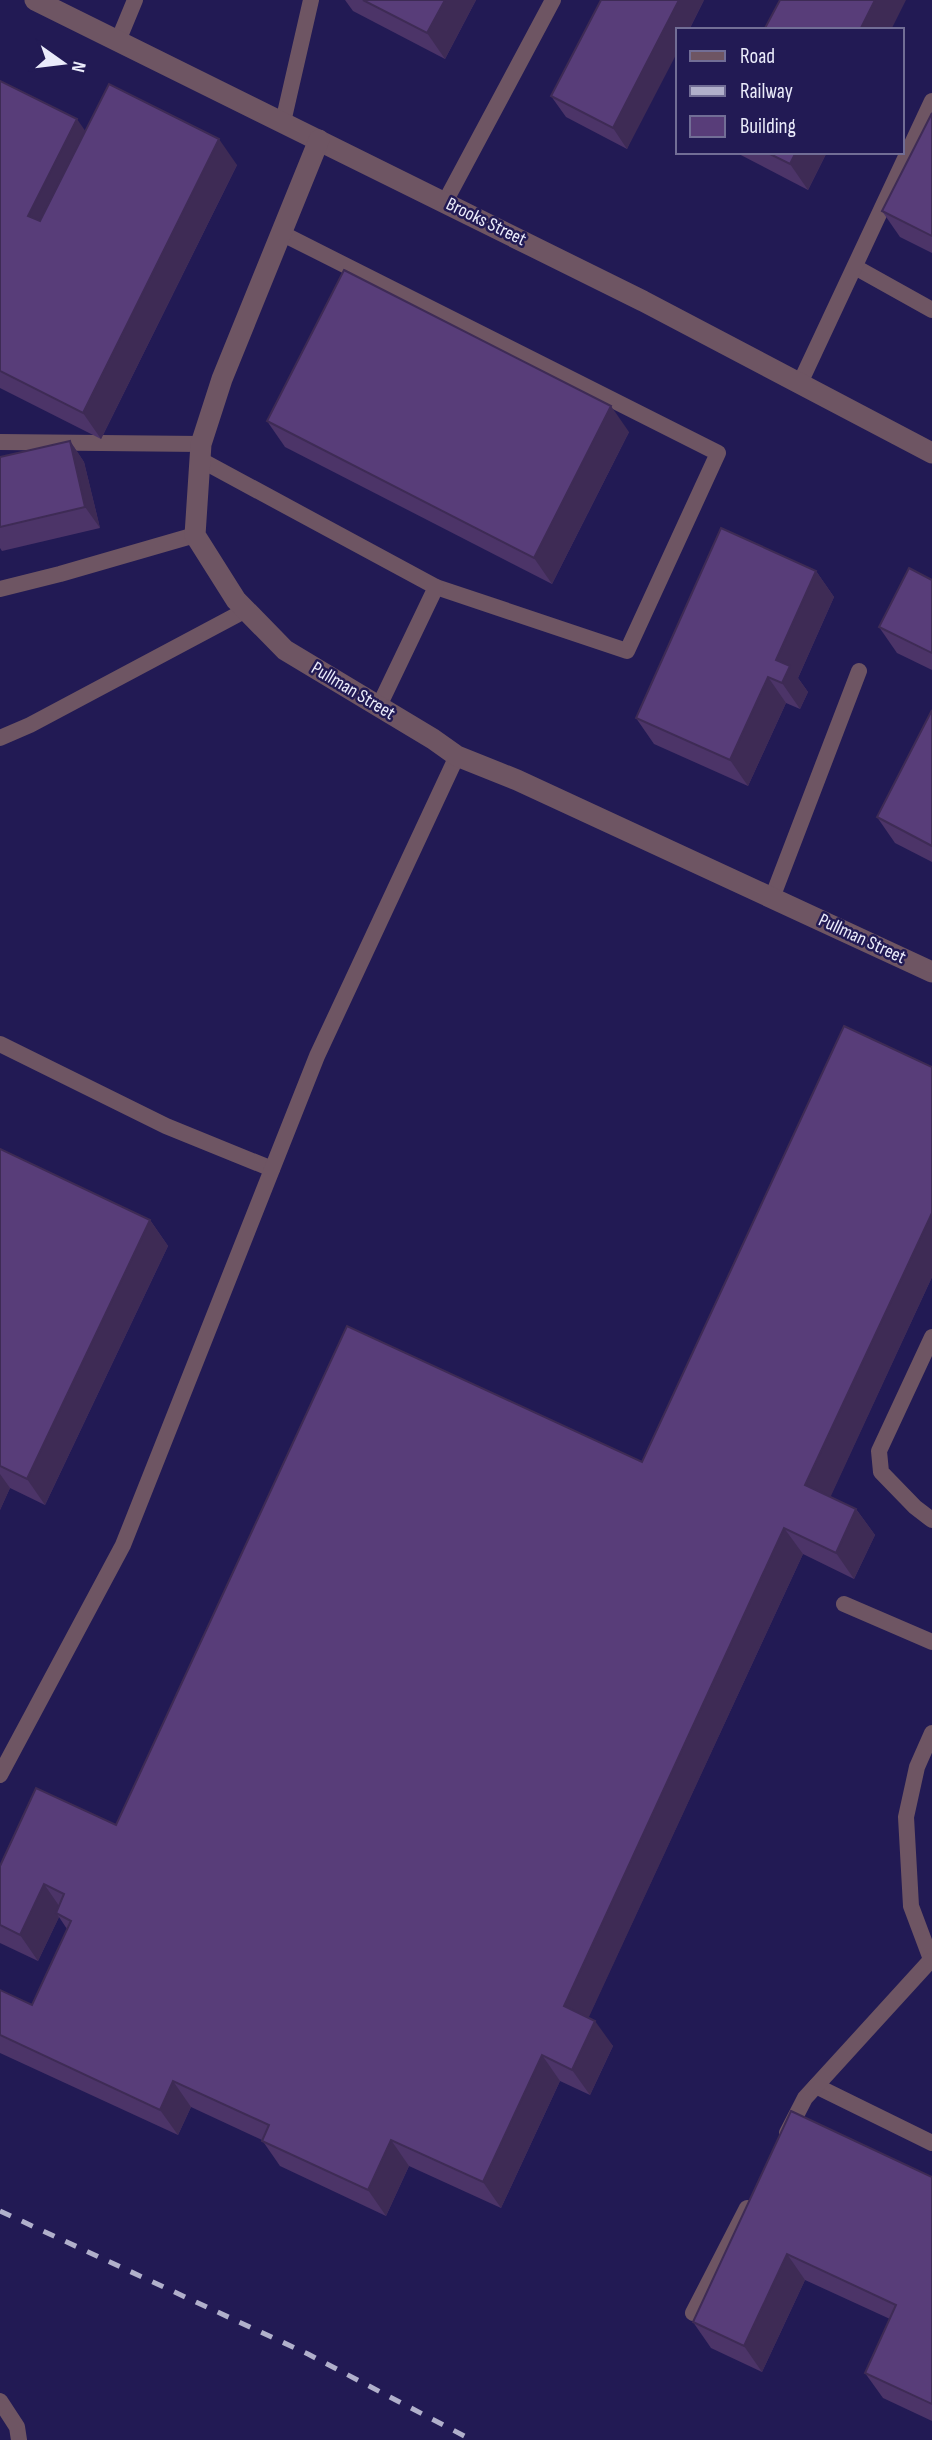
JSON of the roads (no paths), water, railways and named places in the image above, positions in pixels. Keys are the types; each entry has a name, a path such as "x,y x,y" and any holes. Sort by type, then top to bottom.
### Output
{"street":[{"name":"Brooks Street","path":"35,0 643,301 932,453"},
{"path":"195,535 200,451 222,379 319,140"},
{"name":"Pullman Street","path":"195,535 236,600 285,650 457,755 517,780 932,972"}],"lane":[{"path":"118,41 135,0"},
{"path":"283,122 311,0"},
{"path":"445,202 553,0"},
{"path":"800,383 932,101"},
{"path":"0,442 200,451 436,587 628,651 719,453 281,233"},
{"path":"855,267 932,310"},
{"path":"0,589 195,535"},
{"path":"379,706 436,587"},
{"path":"0,738 30,725 246,610"},
{"path":"772,898 859,671"},
{"path":"0,1775 123,1545 317,1056 457,755"},
{"path":"0,1044 166,1126 272,1169"},
{"path":"932,1337 879,1451 881,1472 915,1507 932,1520"},
{"path":"844,1604 932,1642"},
{"path":"780,2146 805,2098 931,1961 911,1906 906,1817 917,1767 932,1733"},
{"path":"816,2086 932,2143"},
{"path":"693,2313 755,2193"},
{"path":"0,2401 17,2427 19,2440"}],"railway":[{"path":"0,2211 308,2354 472,2440"}]}
